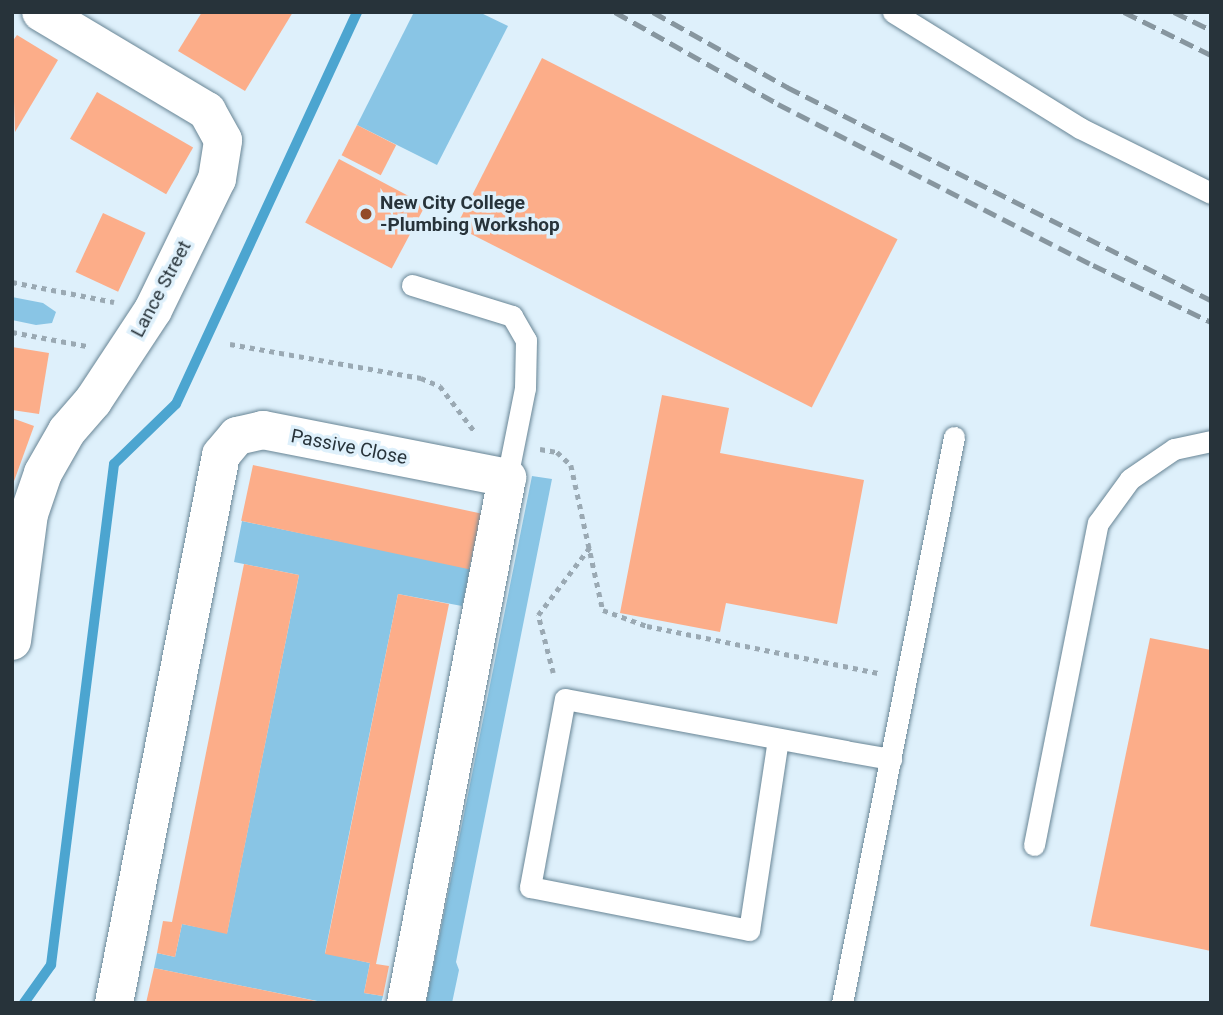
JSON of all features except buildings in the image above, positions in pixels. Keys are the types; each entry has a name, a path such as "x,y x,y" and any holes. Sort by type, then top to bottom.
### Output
{"street":[{"name":"Lance Street","path":"12,641 15,596 29,514 43,473 67,431 93,401 153,310 217,179 223,140 207,111 85,23 41,12"},
{"name":"Passive Close","path":"114,1003 222,455 237,436 263,430 510,461"},
{"path":"406,1003 510,461"}],"lane":[{"path":"893,12 1080,128 1211,193"},
{"path":"412,285 512,316 526,340 525,388 510,461"},
{"path":"842,1003 954,437"},
{"path":"1034,845 1098,523 1130,479 1174,449 1211,441"},
{"path":"778,739 749,930 530,887 565,699 891,759"}],"path":[{"path":"12,282 153,310"},
{"path":"12,332 125,354"},
{"path":"230,344 421,378 440,386 481,438 510,461 557,452 571,466 603,610 647,626 906,679"},
{"path":"565,699 548,660 538,615 590,546"}],"shaded area":[{"path":"414,12 479,12 508,26 437,165 357,125"},
{"path":"12,297 43,303 56,312 52,323 36,325 12,320"},
{"path":"532,476 552,479 456,962 459,970 452,1003 426,1003"},
{"path":"242,521 470,568 462,606 398,594 325,953 370,963 364,993 383,996 381,1003 327,1003 154,968 157,953 175,957 182,924 227,933 299,575 234,562"}],"waterway":[{"path":"24,1003 51,965 114,464 176,404 357,12"}],"railway":[{"path":"615,12 778,104 1093,265 1211,322"},
{"path":"653,12 787,87 1211,300"},
{"path":"1124,12 1211,55"},
{"path":"1174,12 1211,30"}],"place":[{"name":"New City College -Plumbing Workshop","path":"366,214"}]}
